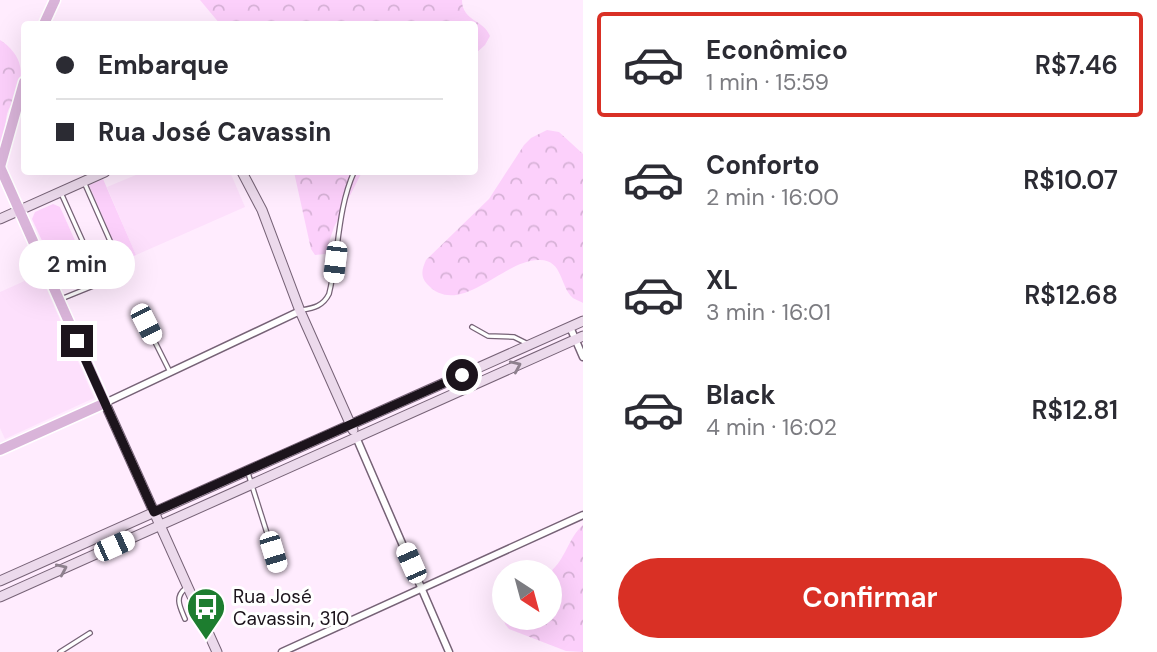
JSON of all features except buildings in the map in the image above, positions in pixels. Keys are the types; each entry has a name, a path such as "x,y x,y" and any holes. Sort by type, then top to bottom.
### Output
{"main road":[{"path":"45,21 55,0"},
{"path":"0,450 105,403 0,167 21,93"}],"street":[{"path":"0,219 97,175"},
{"path":"244,175 262,210 300,311 449,652"},
{"path":"217,652 105,403 300,311"},
{"path":"0,581 583,321"},
{"path":"570,327 579,337 583,357"},
{"path":"0,597 579,337"},
{"path":"194,495 200,508"},
{"path":"282,652 583,515"}],"lane":[{"path":"300,311 317,307 329,294 340,222 353,175"},
{"path":"52,285 110,250 111,243 84,181"},
{"path":"60,191 92,262"},
{"path":"59,300 103,282"},
{"path":"146,324 170,372"},
{"path":"472,327 488,336 514,337 530,345"},
{"path":"247,470 278,568"},
{"path":"186,619 178,603 180,592 187,586"},
{"path":"60,652 90,633"}],"shaded area":[{"path":"136,175 231,175 245,207 136,255 107,187"},
{"path":"37,267 94,398 5,439 0,428 0,292 29,279"}],"green space":[{"path":"200,0 462,0 466,12 475,21 218,21"},
{"path":"478,23 490,36 478,51"},
{"path":"0,40 14,52 21,74 18,90 7,114 3,142 0,144"},
{"path":"547,130 559,132 583,154 583,303 569,293 553,264 540,260 526,262 468,292 454,295 440,293 427,284 423,278 426,260 489,199 524,145"},
{"path":"295,175 360,175 334,227 325,254 315,255 311,249"},
{"path":"103,179 136,255 59,290 117,250 89,185"},
{"path":"53,204 60,207 81,254 77,264 62,272 55,269 32,219 35,212"},
{"path":"583,525 583,652 566,651 512,630 562,630 561,560"}],"place":[{"name":"Rua José Cavassin, 310","path":"206,641"}],"route":[{"path":"77,341 154,512 462,375"}]}
